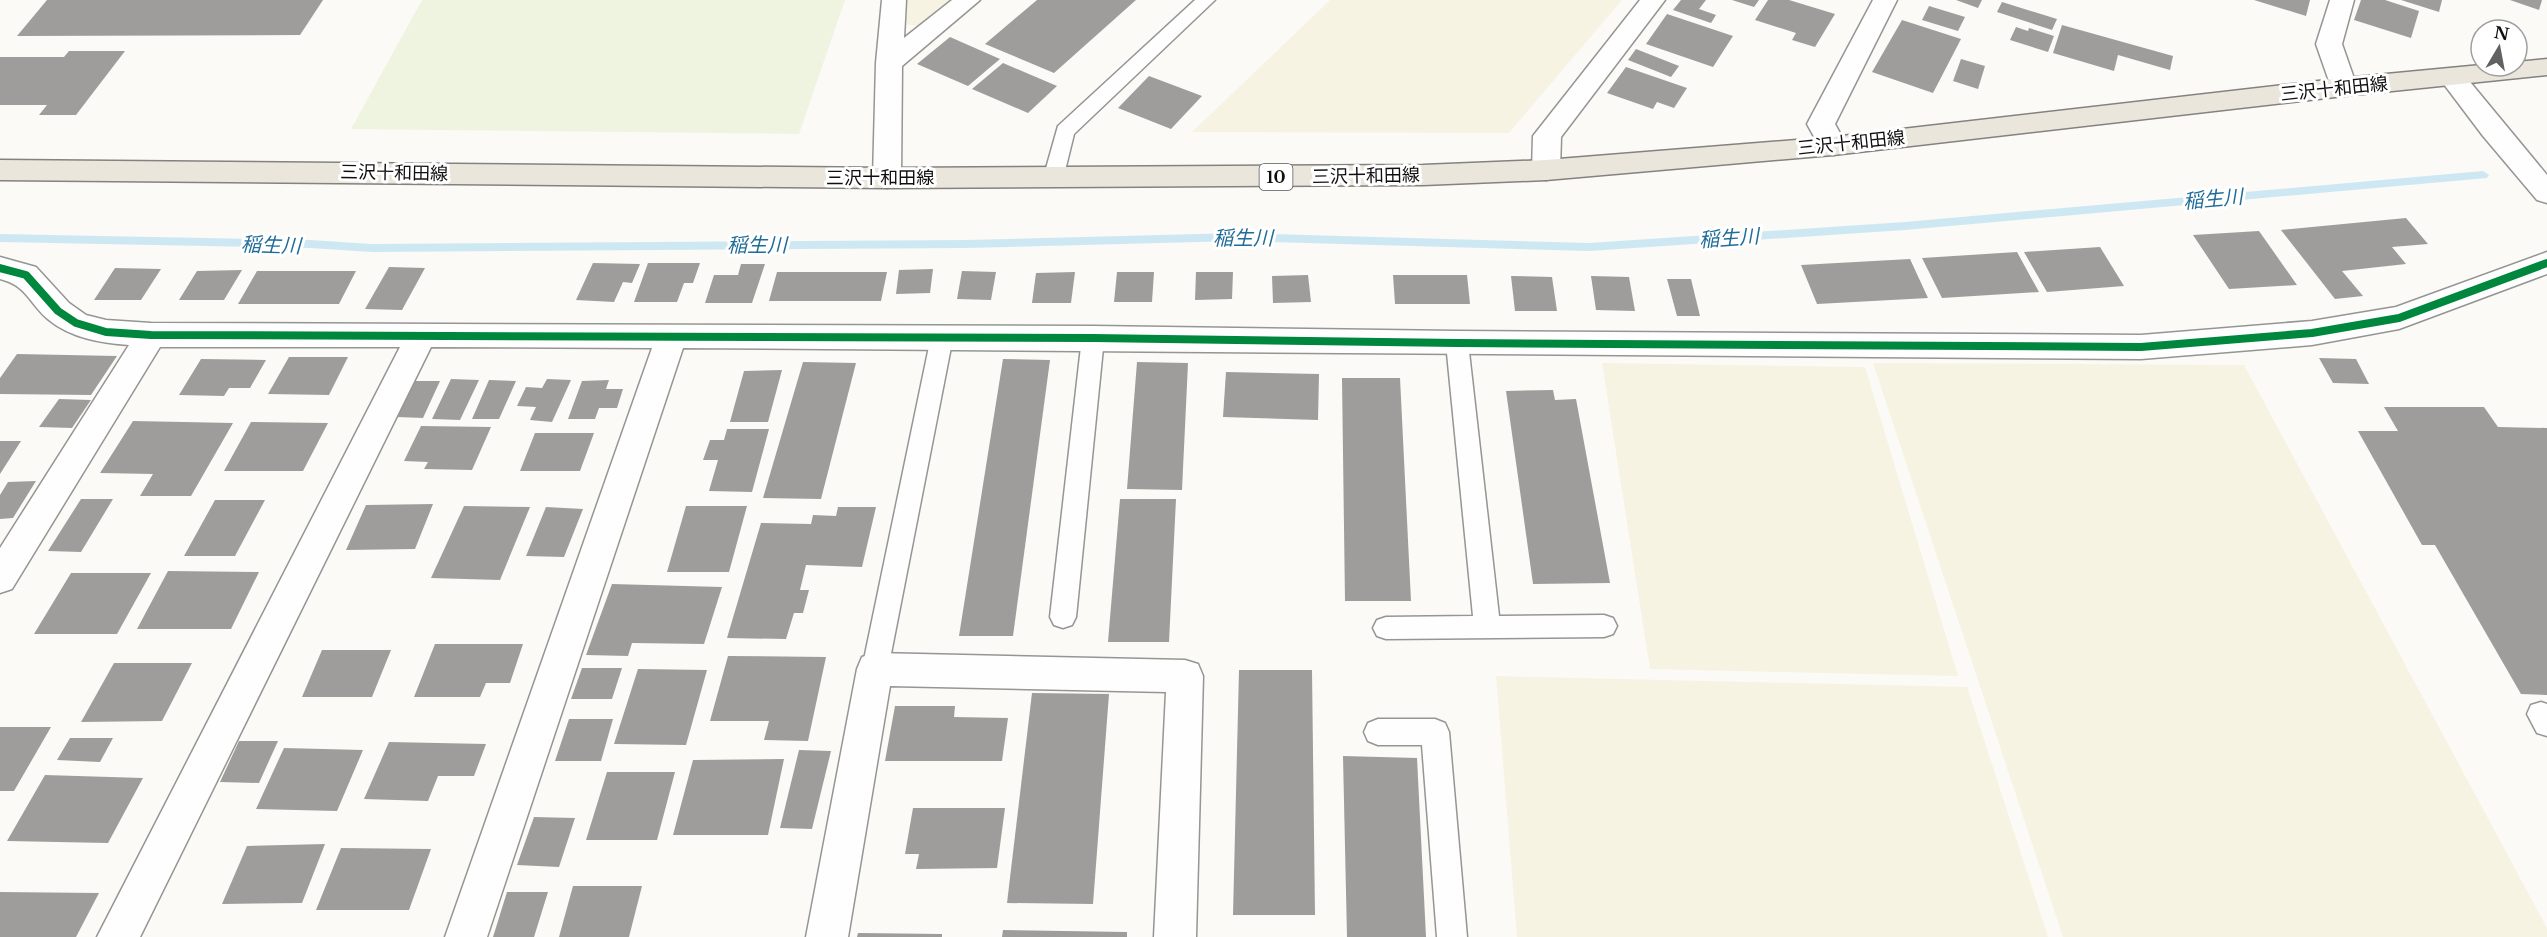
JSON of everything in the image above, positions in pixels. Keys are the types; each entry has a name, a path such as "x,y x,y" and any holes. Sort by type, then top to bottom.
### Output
{"main road":[{"name":"三沢十和田線","path":"0,170 887,178 1423,175 1546,170 1833,146 2344,87 2547,67"}],"street":[{"path":"887,178 889,63 894,0"},
{"path":"889,63 968,0"},
{"path":"1546,170 1546,136 1653,0"},
{"path":"1833,146 1821,124 1885,0"},
{"path":"2342,0 2329,44 2344,87"},
{"path":"2452,77 2493,130 2547,193"},
{"path":"0,268 26,275 58,311 76,323 106,332 151,335 942,337 1457,343 2164,345 2312,333 2399,318 2547,263"},
{"path":"0,578 151,335"},
{"path":"118,937 421,336"},
{"path":"466,937 672,336"},
{"path":"827,937 875,669 1185,676 1175,937"}],"lane":[{"path":"1053,178 1065,131 1206,0"},
{"path":"875,669 942,337"},
{"path":"1063,617 1093,338"},
{"path":"1457,343 1487,627"},
{"path":"1386,627 1604,626"},
{"path":"1378,732 1435,732 1452,937"}],"shaded area":[{"path":"907,0 950,0 918,26 904,24"},
{"path":"1330,0 1622,0 1509,133 1192,132"},
{"path":"1602,363 1865,367 1958,676 1650,669"},
{"path":"1873,363 2244,365 2547,928 2547,937 2063,937"},
{"path":"1496,676 1967,687 2048,937 1517,937"}],"green space":[{"path":"422,0 845,0 799,134 351,129"}],"building":[{"path":"47,0 323,0 300,35 17,36"},
{"path":"1037,0 1136,0 1054,73 985,44"},
{"path":"1681,0 1706,0 1699,9 1716,15 1711,23 1673,10"},
{"path":"1732,0 1759,0 1754,7"},
{"path":"1768,0 1789,0 1835,14 1815,47 1792,40 1796,33 1755,20"},
{"path":"1956,0 1982,0 1978,8"},
{"path":"2254,0 2310,0 2306,16"},
{"path":"2361,0 2385,0 2419,11 2411,38 2354,20"},
{"path":"2401,0 2442,0 2439,12"},
{"path":"2510,0 2542,0 2539,10"},
{"path":"2002,2 2057,19 2052,30 1997,12"},
{"path":"1929,6 1965,17 1958,31 1922,20"},
{"path":"1667,14 1733,36 1713,67 1646,44"},
{"path":"1902,20 1961,39 1933,93 1872,72"},
{"path":"2062,25 2173,56 2170,70 2118,55 2114,71 2053,53"},
{"path":"2016,27 2028,31 2029,28 2054,36 2048,52 2010,40"},
{"path":"950,37 1000,59 968,86 917,64"},
{"path":"1636,49 1679,66 1671,77 1628,60"},
{"path":"69,51 125,51 76,115 39,115 47,105 0,105 0,57 64,57"},
{"path":"1961,59 1985,66 1978,89 1953,81"},
{"path":"1003,63 1057,86 1028,113 972,89"},
{"path":"1626,67 1687,88 1674,108 1657,102 1653,109 1607,93"},
{"path":"1149,76 1202,96 1171,129 1118,108"},
{"path":"2406,218 2428,244 2392,247 2406,264 2342,271 2363,296 2335,299 2281,230"},
{"path":"2259,231 2297,285 2229,289 2193,235"},
{"path":"2100,247 2124,286 2047,292 2024,252"},
{"path":"2017,252 2039,292 1942,298 1922,258"},
{"path":"1910,259 1928,298 1817,304 1801,265"},
{"path":"593,263 640,264 632,283 623,282 614,302 576,300"},
{"path":"648,263 700,263 693,283 684,283 677,302 634,302"},
{"path":"741,264 765,264 752,303 705,303 714,275 738,275"},
{"path":"389,267 425,268 402,310 365,309"},
{"path":"115,268 161,269 141,300 94,300"},
{"path":"933,269 930,293 896,294 899,270"},
{"path":"242,270 224,300 179,300 197,271"},
{"path":"257,271 356,271 339,304 238,304"},
{"path":"962,271 996,272 991,300 957,299"},
{"path":"777,272 887,272 881,301 769,301"},
{"path":"1075,272 1071,303 1032,303 1036,273"},
{"path":"1117,272 1154,272 1152,302 1114,302"},
{"path":"1196,272 1233,272 1232,299 1195,300"},
{"path":"1308,275 1311,302 1273,303 1272,276"},
{"path":"1393,275 1467,275 1470,304 1395,304"},
{"path":"1511,276 1552,277 1557,311 1515,311"},
{"path":"1591,276 1629,277 1635,311 1596,310"},
{"path":"1667,279 1691,279 1700,316 1677,316"},
{"path":"17,354 117,356 91,395 0,394 0,378"},
{"path":"289,357 348,357 329,395 268,394"},
{"path":"2319,358 2356,359 2369,384 2333,383"},
{"path":"201,359 266,360 250,388 229,388 224,396 179,395"},
{"path":"1003,359 1050,360 1013,636 959,636"},
{"path":"803,362 856,363 821,499 763,498"},
{"path":"1137,362 1188,363 1182,490 1127,489"},
{"path":"782,370 768,422 730,422 744,371"},
{"path":"1226,372 1319,374 1318,420 1223,417"},
{"path":"1342,378 1400,378 1411,601 1345,601"},
{"path":"451,379 479,380 460,420 432,419"},
{"path":"547,379 571,380 552,422 530,420 536,407 517,406 526,387 542,388"},
{"path":"489,380 516,381 499,419 472,419"},
{"path":"609,380 606,389 623,389 617,408 599,408 595,419 568,419 582,381"},
{"path":"414,381 440,381 423,418 397,417"},
{"path":"1553,390 1555,400 1576,399 1610,583 1533,584 1506,391"},
{"path":"59,399 91,400 72,428 39,427"},
{"path":"2384,407 2484,407 2498,427 2547,428 2547,695 2521,694 2435,545 2422,545 2358,431 2398,431"},
{"path":"133,421 233,423 191,496 140,496 153,474 100,473"},
{"path":"251,422 328,423 303,471 224,471"},
{"path":"421,426 491,427 472,470 424,469 428,462 404,461"},
{"path":"727,429 769,429 752,492 709,491 718,460 703,460 710,440 724,440"},
{"path":"535,433 594,433 580,471 520,471"},
{"path":"0,441 21,441 0,474"},
{"path":"36,481 13,518 0,519 0,495 8,482"},
{"path":"81,499 113,499 81,552 48,551"},
{"path":"1120,499 1176,499 1169,642 1108,642"},
{"path":"215,500 265,500 235,556 184,556"},
{"path":"433,504 415,549 346,550 366,505"},
{"path":"464,506 530,507 500,580 431,578"},
{"path":"686,506 747,506 729,572 667,572"},
{"path":"546,507 583,509 564,557 526,556"},
{"path":"838,507 876,507 862,567 806,565 800,590 809,590 803,613 794,613 786,639 727,638 761,523 811,524 813,515 836,516"},
{"path":"168,571 259,572 231,629 137,629"},
{"path":"71,573 151,573 117,634 34,634"},
{"path":"612,584 722,587 704,644 632,643 628,656 586,655"},
{"path":"435,644 523,644 510,683 486,683 480,697 414,697"},
{"path":"322,650 391,650 372,697 302,697"},
{"path":"728,656 826,657 808,741 764,740 769,721 710,721"},
{"path":"114,663 192,663 162,721 81,722"},
{"path":"582,668 622,668 612,699 571,699"},
{"path":"638,669 707,670 686,745 614,744"},
{"path":"1239,670 1312,670 1315,915 1233,915"},
{"path":"1032,693 1109,694 1093,904 1007,903"},
{"path":"895,706 955,706 954,717 1008,718 1002,761 885,761"},
{"path":"569,719 613,719 601,761 555,761"},
{"path":"0,727 51,727 14,791 0,791"},
{"path":"70,738 113,738 100,762 57,760"},
{"path":"239,741 278,741 259,783 220,782"},
{"path":"389,742 486,744 474,776 438,776 428,801 364,799"},
{"path":"284,748 363,750 337,811 256,809"},
{"path":"799,750 831,751 812,829 780,828"},
{"path":"1343,756 1417,758 1426,937 1347,937"},
{"path":"784,759 768,835 673,835 693,760"},
{"path":"607,772 675,772 657,840 586,840"},
{"path":"45,775 143,778 108,843 7,841"},
{"path":"913,808 1005,808 997,868 916,869 919,854 905,854"},
{"path":"534,817 575,818 559,867 517,865"},
{"path":"325,844 302,903 222,904 247,846"},
{"path":"341,848 431,849 409,910 316,910"},
{"path":"573,886 642,886 629,937 559,937"},
{"path":"0,892 99,893 76,937 0,937"},
{"path":"507,892 548,892 534,937 493,937"},
{"path":"1003,930 1127,932 1127,937 1002,937"},
{"path":"858,933 942,934 942,937 857,937"}],"waterway":[{"name":"稲生川","path":"0,238 310,244 372,248 966,244 1237,237 1589,247 1905,226 2483,175"}],"cycle path":[{"path":"0,268 26,275 58,311 76,323 106,332 151,335 1093,338 1457,343 2141,347 2312,333 2399,318 2547,263"}]}
